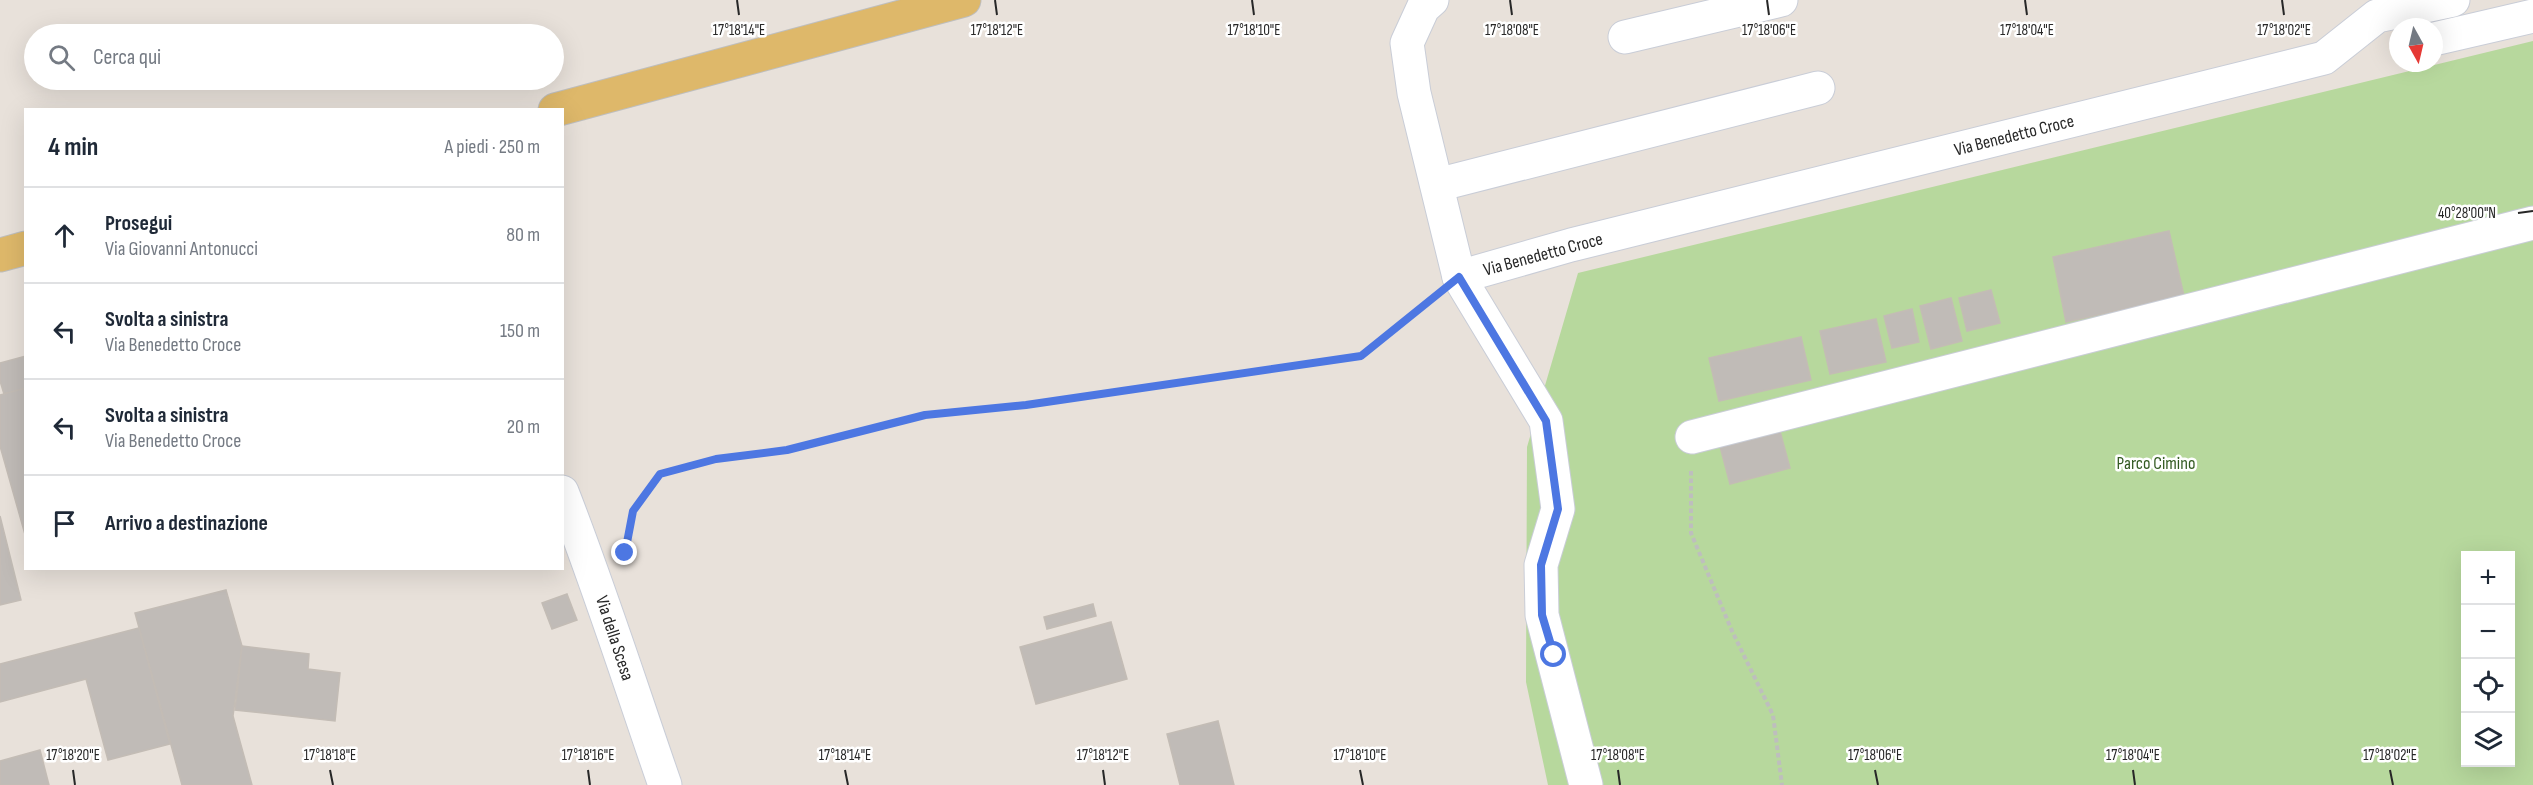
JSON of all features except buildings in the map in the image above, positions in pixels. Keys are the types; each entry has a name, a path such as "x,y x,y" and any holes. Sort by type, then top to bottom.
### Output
{"main road":[{"path":"562,108 964,0"},
{"path":"0,255 24,249"}],"street":[{"path":"1432,0 1423,8 1407,43 1414,93 1459,277 1546,421 1558,509 1541,565 1542,615 1586,785"},
{"path":"1625,37 1781,0"},
{"path":"2382,16 2453,0"},
{"name":"Via Benedetto Croce","path":"1459,277 1571,245 2324,58 2382,16"},
{"path":"2443,37 2533,16"},
{"path":"1437,185 1818,88"},
{"path":"1692,437 2533,223"},
{"name":"Via della Scesa","path":"564,497 597,581 621,659 665,785"}],"path":[{"name":"Via Benedetto Croce","path":"597,581 625,553 633,511 660,474 716,459 787,450 925,415 1026,405 1361,356 1459,277"},
{"path":"1692,437 1689,500 1691,533 1732,631 1773,715 1782,785"}],"green space":[{"name":"Parco Cimino","path":"2533,41 2533,785 1548,785 1526,682 1527,447 1578,273 2405,72 2443,72 2443,63"}],"route":[{"path":"625,553 633,511 660,474 716,459 787,450 925,415 1026,405 1361,356 1459,277 1546,421 1558,509 1541,565 1542,615 1554,655"}]}
